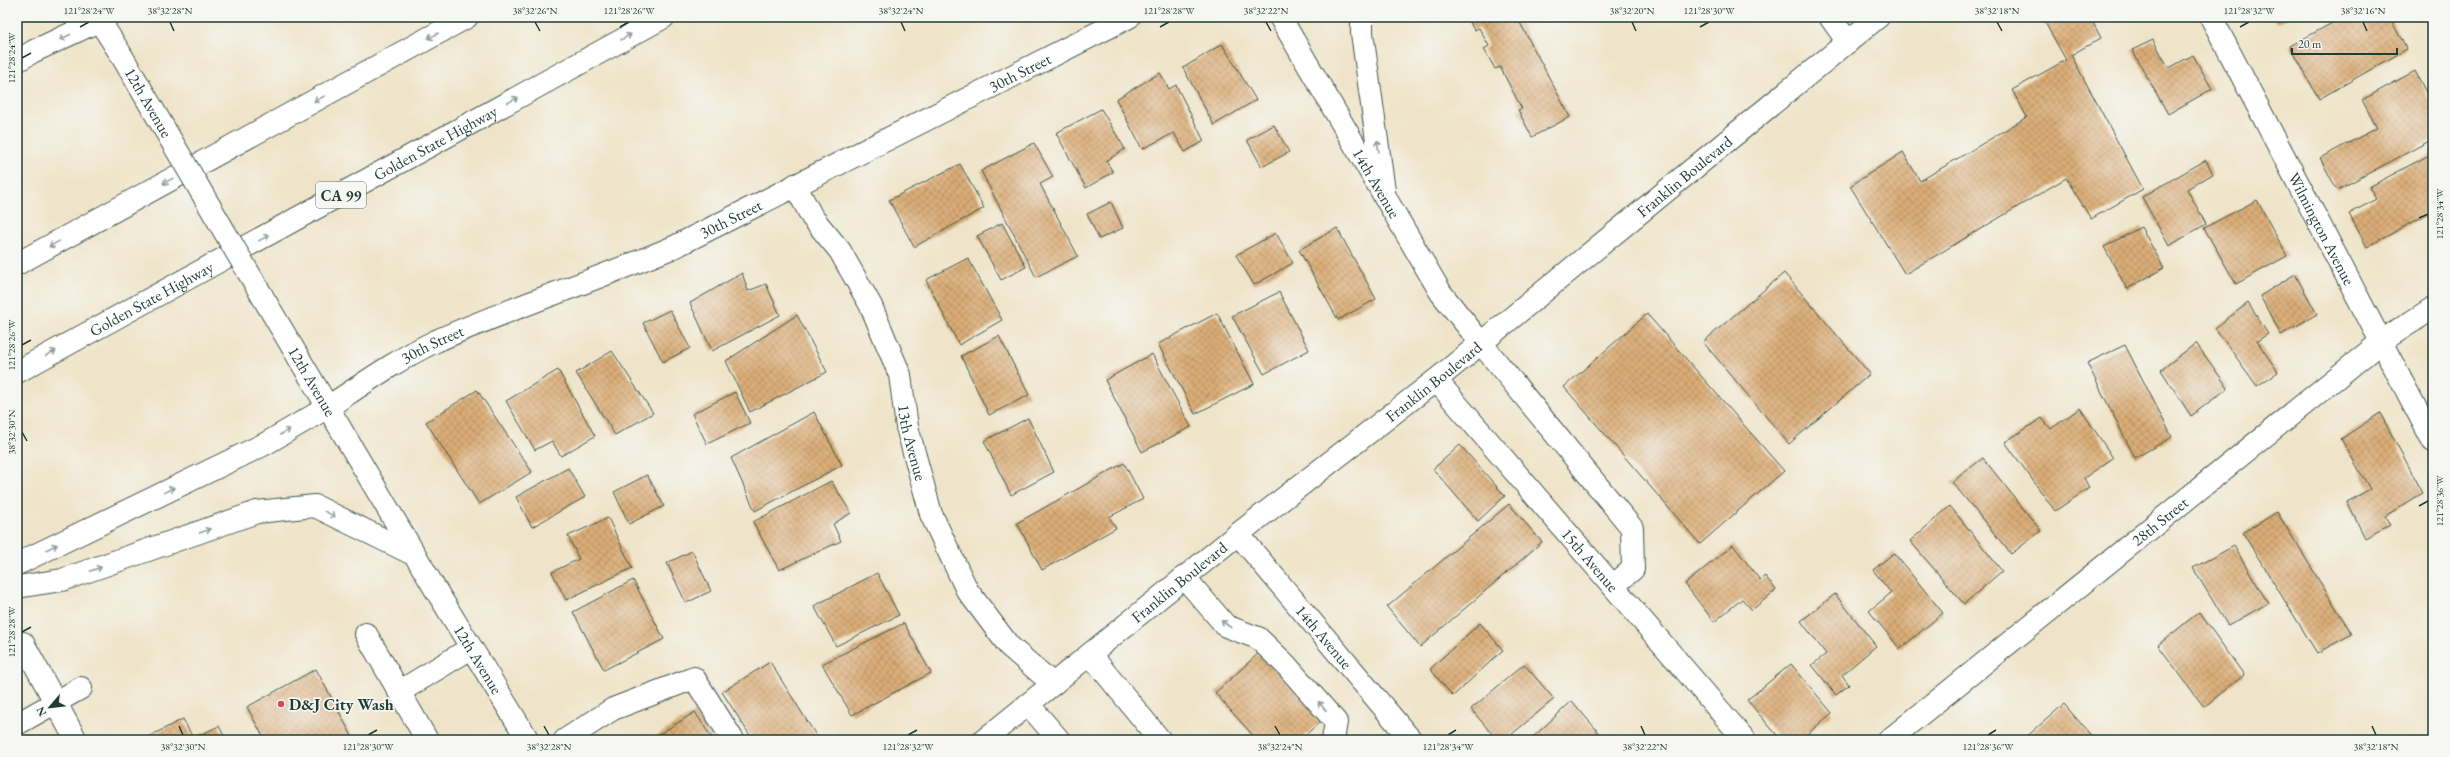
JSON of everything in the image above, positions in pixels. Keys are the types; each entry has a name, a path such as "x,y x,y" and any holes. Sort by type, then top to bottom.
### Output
{"main road":[{"path":"17,264 467,17"},
{"name":"Golden State Highway","path":"17,372 664,17"},
{"name":"30th Street","path":"17,564 265,444 328,407 383,370 435,342 500,314 615,272 676,246 1129,17"},
{"name":"14th Avenue","path":"1280,17 1441,294 1632,528 1633,569 1613,586"},
{"path":"1362,17 1362,33 1385,198"},
{"path":"1830,17 1848,42"},
{"name":"Franklin Boulevard","path":"984,740 1184,577 1436,380 1878,17"},
{"name":"Wilmington Avenue","path":"2211,17 2382,341 2433,441"},
{"path":"17,62 34,51 101,18"},
{"name":"12th Avenue","path":"101,18 120,53 415,555 528,740"},
{"name":"13th Avenue","path":"795,186 812,217 840,251 871,306 900,374 907,427 931,514 967,590 1009,646 1053,684"},
{"name":"28th Street","path":"1889,740 2382,341 2433,308"},
{"name":"15th Avenue","path":"1436,380 1745,740"},
{"path":"17,587 62,580 257,512 315,506 415,555"},
{"name":"14th Avenue","path":"1238,534 1411,740"},
{"path":"1184,577 1226,626 1258,638 1286,665 1336,722 1333,740"},
{"path":"366,634 427,740"},
{"path":"23,643 76,740"},
{"path":"399,692 471,648"},
{"path":"1090,654 1160,740"},
{"path":"565,740 613,709 694,678 732,740"},
{"path":"17,724 54,701 81,688"},
{"path":"1028,704 1059,740"}],"building":[{"path":"1467,17 1517,17 1570,117 1532,137 1518,110 1522,109 1500,67 1495,69 1484,49 1489,46 1479,28 1474,30"},
{"path":"2042,17 2090,17 2101,38 2071,55 2143,189 2091,219 2066,178 1905,274 1850,186 1903,152 1920,181 2027,117 2012,90 2066,60"},
{"path":"2273,17 2289,17 2277,23"},
{"path":"2343,17 2389,17 2407,49 2319,99 2290,46"},
{"path":"2153,40 2169,68 2193,55 2212,89 2168,114 2132,50"},
{"path":"1222,44 1256,100 1214,125 1183,68"},
{"path":"2415,71 2433,106 2433,139 2337,190 2320,158 2377,128 2362,100"},
{"path":"1160,73 1169,89 1176,85 1204,141 1185,152 1174,133 1142,149 1116,99"},
{"path":"1101,109 1125,149 1106,161 1113,172 1086,188 1056,133"},
{"path":"1274,125 1289,152 1262,167 1247,140"},
{"path":"1034,143 1053,177 1040,184 1078,256 1036,277 981,171"},
{"path":"2433,153 2433,211 2367,247 2349,214 2376,199 2369,187"},
{"path":"2206,160 2213,174 2187,189 2206,224 2169,246 2142,197"},
{"path":"960,164 984,208 914,247 889,200"},
{"path":"2257,200 2287,256 2236,284 2204,228"},
{"path":"1111,202 1123,228 1099,239 1087,214"},
{"path":"1002,223 1026,267 1001,280 977,236"},
{"path":"2141,227 2164,268 2127,289 2104,247"},
{"path":"1337,228 1376,299 1338,320 1299,250"},
{"path":"1276,233 1293,263 1254,285 1236,255"},
{"path":"968,258 1002,320 959,345 926,280"},
{"path":"742,273 748,291 766,284 780,315 712,351 690,303"},
{"path":"1784,273 1870,374 1789,444 1703,342"},
{"path":"2295,274 2317,314 2281,335 2260,296"},
{"path":"1279,292 1309,350 1264,374 1232,316"},
{"path":"2248,303 2268,334 2257,341 2278,372 2257,386 2215,328"},
{"path":"670,310 690,348 663,362 643,323"},
{"path":"1217,313 1254,384 1195,414 1158,344"},
{"path":"1647,314 1784,471 1700,544 1564,387"},
{"path":"797,315 827,372 750,412 726,361"},
{"path":"999,336 1029,395 989,415 961,356"},
{"path":"2196,343 2228,388 2191,416 2161,370"},
{"path":"2125,345 2172,437 2135,458 2087,363"},
{"path":"612,351 653,413 615,435 576,373"},
{"path":"1152,354 1191,427 1142,452 1105,380"},
{"path":"558,370 595,436 561,456 552,441 535,450 506,401"},
{"path":"477,390 532,472 479,504 426,422"},
{"path":"735,392 750,423 707,444 692,414"},
{"path":"2080,408 2113,458 2084,478 2089,488 2055,511 2005,442 2042,418 2051,429"},
{"path":"814,412 842,465 755,511 731,458"},
{"path":"2380,413 2423,493 2385,516 2390,525 2365,538 2347,502 2370,489 2341,439"},
{"path":"1028,418 1054,472 1011,495 984,441"},
{"path":"1460,445 1505,496 1478,521 1433,469"},
{"path":"1983,458 2041,531 2011,554 1952,482"},
{"path":"1124,463 1143,499 1109,517 1116,528 1042,570 1017,523"},
{"path":"568,468 585,497 532,527 516,497"},
{"path":"647,475 664,506 629,524 614,492"},
{"path":"831,481 851,513 833,524 841,541 779,570 753,522"},
{"path":"1509,504 1542,542 1420,647 1387,607"},
{"path":"1950,506 2002,571 1964,604 1910,541"},
{"path":"2277,512 2352,634 2317,653 2243,533"},
{"path":"608,518 632,568 566,600 552,572 579,559 568,536"},
{"path":"1733,545 1760,580 1765,576 1776,590 1752,610 1742,599 1714,622 1685,584"},
{"path":"2234,546 2268,603 2228,626 2193,568"},
{"path":"692,551 711,591 686,603 667,563"},
{"path":"1894,553 1943,613 1900,649 1869,611 1891,593 1873,570"},
{"path":"877,573 899,615 836,646 814,606"},
{"path":"633,580 664,639 604,670 573,612"},
{"path":"1835,594 1876,646 1842,675 1849,685 1836,695 1812,665 1826,654 1801,621"},
{"path":"2199,612 2244,675 2204,707 2158,645"},
{"path":"904,623 931,673 852,715 822,664"},
{"path":"1480,623 1503,650 1453,696 1430,669"},
{"path":"1260,652 1322,720 1300,740 1257,740 1215,693"},
{"path":"770,662 819,740 753,740 722,692"},
{"path":"1524,664 1554,699 1505,740 1497,740 1471,709"},
{"path":"1791,664 1832,713 1800,740 1781,740 1747,700"},
{"path":"316,669 354,740 265,740 247,707"},
{"path":"1572,701 1605,740 1530,740"},
{"path":"2064,704 2095,740 2023,740"},
{"path":"695,712 713,740 650,740"},
{"path":"183,719 193,738 219,726 226,740 150,740 148,737"}],"place":[{"name":"D&J City Wash","path":"281,704"}]}
